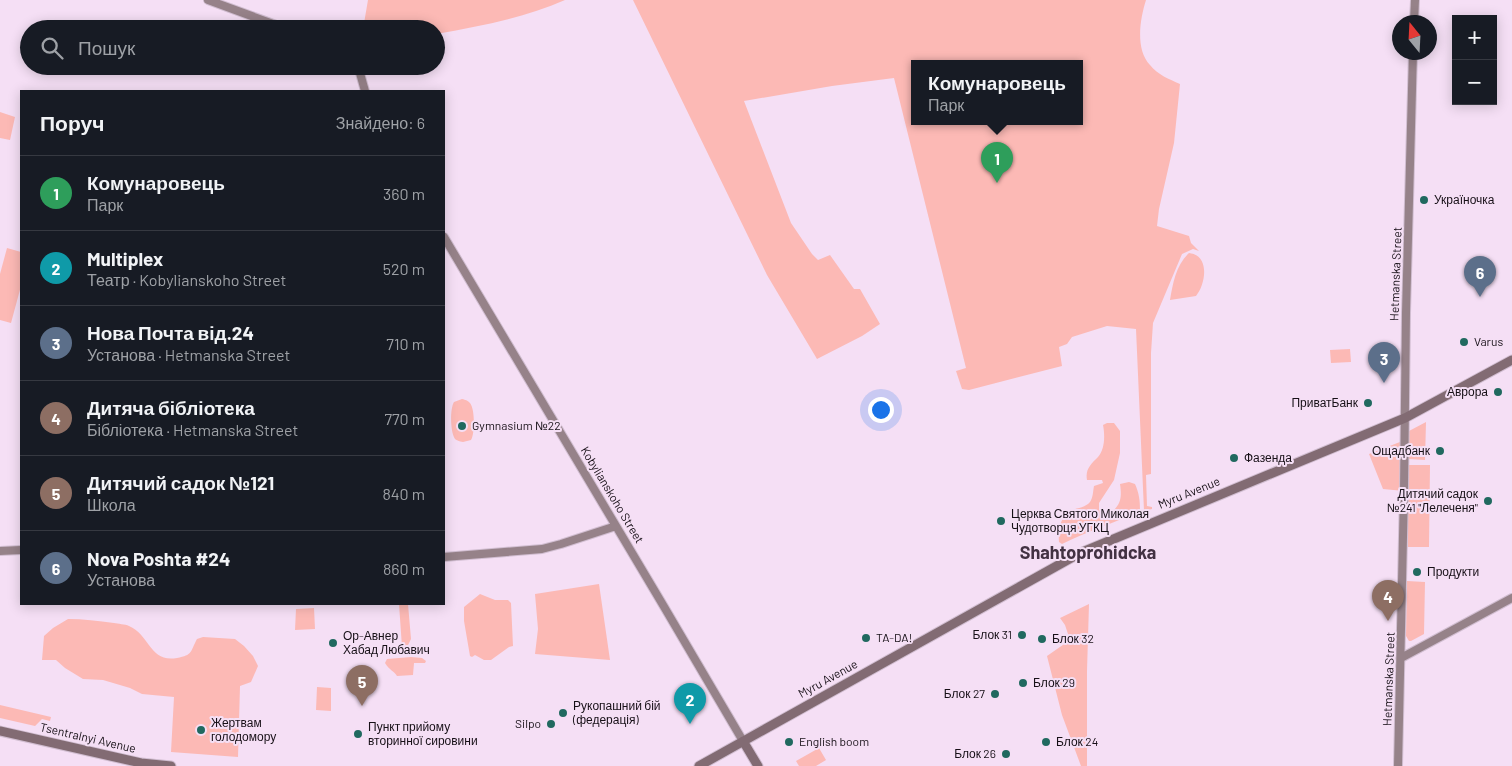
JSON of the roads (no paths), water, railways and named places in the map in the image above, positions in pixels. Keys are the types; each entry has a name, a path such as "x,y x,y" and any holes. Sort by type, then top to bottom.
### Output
{"main road":[{"name":"Myru Avenue","path":"698,766 1080,553 1404,418 1512,360"},
{"name":"Tsentralnyi Avenue","path":"0,731 141,763 171,766"},
{"name":"Kobylianskoho Street","path":"742,741 758,766"}],"street":[{"path":"208,0 262,20"},
{"path":"1414,15 1415,0"},
{"name":"Hetmanska Street","path":"1398,766 1399,680 1402,658 1404,418 1413,60"},
{"path":"361,75 365,90"},
{"name":"Kobylianskoho Street","path":"445,239 742,741"},
{"path":"445,557 542,549 616,526"},
{"path":"0,551 20,550"},
{"path":"1402,658 1512,598"}],"place":[{"name":"Комунаровець","path":"997,183"},
{"name":"Україночка","path":"1424,200"},
{"name":"Nova Poshta #24","path":"1480,297"},
{"name":"Varus","path":"1464,342"},
{"name":"Нова Почта від.24","path":"1384,383"},
{"name":"Аврора","path":"1498,392"},
{"name":"ПриватБанк","path":"1368,403"},
{"name":"Gymnasium №22","path":"462,426"},
{"name":"Ощадбанк","path":"1440,451"},
{"name":"Фазенда","path":"1234,458"},
{"name":"Дитячий садок №241 \"Лелеченя\"","path":"1488,501"},
{"name":"Церква Святого Миколая Чудотворця УГКЦ","path":"1001,521"},
{"name":"Продукти","path":"1417,572"},
{"name":"Дитяча бібліотека","path":"1388,621"},
{"name":"Блок 31","path":"1022,635"},
{"name":"TA-DA!","path":"866,638"},
{"name":"Блок 32","path":"1042,639"},
{"name":"Ор-Авнер Хабад Любавич","path":"333,643"},
{"name":"Блок 29","path":"1023,683"},
{"name":"Блок 27","path":"995,694"},
{"name":"Дитячий садок №121","path":"362,706"},
{"name":"Рукопашний бій (федерація)","path":"563,713"},
{"name":"Silpo","path":"551,724"},
{"name":"Multiplex","path":"690,724"},
{"name":"Жертвам голодомору","path":"201,730"},
{"name":"Пункт прийому вторинної сировини","path":"358,734"},
{"name":"English boom","path":"789,742"},
{"name":"Блок 24","path":"1046,742"},
{"name":"Блок 26","path":"1006,754"}],"district":[{"name":"Shahtoprohidcka","path":"1088,553"}]}
